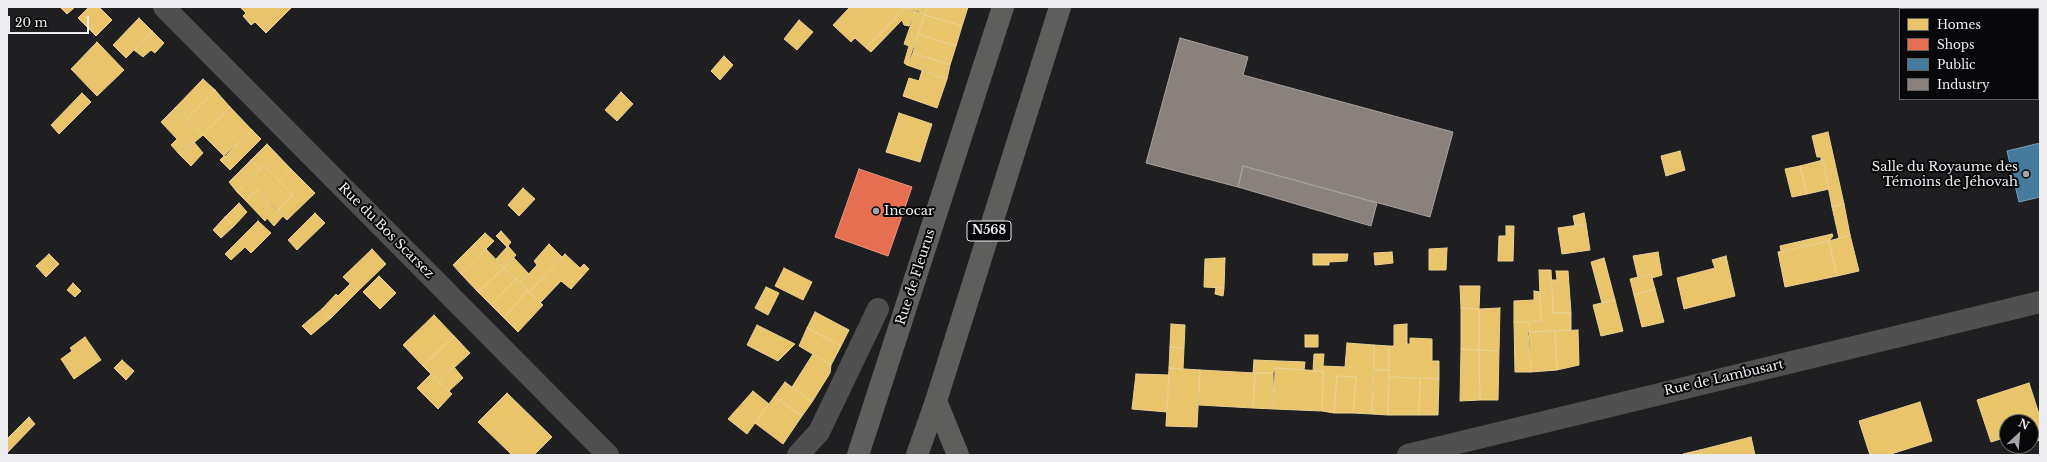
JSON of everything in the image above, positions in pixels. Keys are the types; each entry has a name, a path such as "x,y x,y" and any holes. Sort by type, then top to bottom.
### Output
{"highway":[{"name":"Rue de Fleurus","path":"858,455 1003,7"},
{"name":"N568","path":"917,455 936,401 1060,7"},
{"path":"936,401 958,455"}],"main road":[{"name":"Rue de Lambusart","path":"1408,455 2040,302"}],"street":[{"name":"Rue du Bos Scarsez","path":"164,7 608,455"},
{"name":"Rue de Fleurus","path":"798,455 819,432 878,309"}],"building: Homes":[{"path":"60,7 75,7 67,14"},
{"path":"89,7 99,7 112,20 96,36 78,18"},
{"path":"240,7 292,7 266,33 255,22 251,25 243,16 246,13"},
{"path":"850,7 905,8 866,48 855,38 851,42 833,25"},
{"path":"904,7 927,7 925,15"},
{"path":"927,7 968,7 962,26 925,15"},
{"path":"905,8 916,10 909,26 904,25 902,20 871,52 866,48"},
{"path":"916,10 925,15 907,65 904,63 909,46 904,44"},
{"path":"925,15 962,26 956,46 918,34"},
{"path":"139,18 152,31 126,58 113,45"},
{"path":"799,20 813,32 797,50 784,39"},
{"path":"152,31 164,43 155,53 151,50 143,57 134,50"},
{"path":"918,34 956,46 950,65 913,53"},
{"path":"97,42 124,70 97,96 71,69"},
{"path":"913,53 950,65 947,79 907,65"},
{"path":"724,56 733,65 720,80 711,71"},
{"path":"922,71 947,79 937,108 903,96 909,78 919,81"},
{"path":"203,79 215,90 187,119 175,108"},
{"path":"215,90 230,107 203,135 187,119"},
{"path":"621,92 633,104 617,121 605,110"},
{"path":"82,93 91,102 59,134 51,125"},
{"path":"230,107 252,130 225,157 203,135"},
{"path":"175,108 203,135 180,155 171,145 177,139 161,122"},
{"path":"899,113 932,124 920,162 886,152"},
{"path":"252,130 261,139 230,170 220,160"},
{"path":"1828,132 1844,204 1832,207 1823,160 1821,161 1821,157 1817,157 1812,136"},
{"path":"194,142 203,153 191,166 180,155"},
{"path":"267,144 291,169 279,181 263,165 260,169 251,160"},
{"path":"1680,151 1685,170 1666,176 1661,156"},
{"path":"251,160 260,169 237,192 229,182"},
{"path":"1823,160 1829,189 1807,194 1800,166"},
{"path":"263,165 293,195 277,211 257,189 246,201 237,192"},
{"path":"1800,166 1807,194 1792,197 1785,169"},
{"path":"291,169 315,193 287,220 277,211 293,195 279,181"},
{"path":"523,188 535,199 519,216 508,205"},
{"path":"257,189 283,216 274,226 267,218 265,221 246,201"},
{"path":"239,203 247,212 234,226 225,217"},
{"path":"1844,204 1850,235 1839,238 1832,207"},
{"path":"315,213 325,223 297,250 288,240"},
{"path":"1584,213 1586,224 1575,226 1573,216"},
{"path":"225,217 234,226 221,238 213,230"},
{"path":"258,221 271,233 251,253 245,247 231,260 225,254"},
{"path":"1586,224 1590,250 1562,254 1558,228"},
{"path":"1506,226 1514,226 1513,261 1498,261 1499,236 1506,236"},
{"path":"501,231 511,242 508,246 516,255 504,268 496,259 507,247 496,236"},
{"path":"485,233 494,241 461,274 453,265"},
{"path":"1832,234 1833,236 1829,241 1781,251 1780,246"},
{"path":"1850,235 1859,271 1837,276 1829,241"},
{"path":"1829,241 1837,276 1785,287 1778,252"},
{"path":"549,244 562,257 529,292 520,283 537,265 534,261"},
{"path":"1447,248 1446,270 1429,270 1429,249"},
{"path":"372,249 386,264 358,291 343,277"},
{"path":"486,249 504,268 478,292 461,274"},
{"path":"1392,252 1393,263 1375,265 1374,253"},
{"path":"1658,252 1662,275 1652,278 1651,274 1638,278 1633,256"},
{"path":"49,254 59,264 46,277 36,266"},
{"path":"565,254 580,268 584,264 589,269 571,289 561,281 540,303 529,292"},
{"path":"1313,254 1348,254 1347,261 1329,262 1329,265 1313,265"},
{"path":"1726,256 1735,296 1684,309 1677,278 1715,268 1712,260"},
{"path":"514,258 529,274 520,283 504,268"},
{"path":"1225,258 1224,288 1204,287 1205,259"},
{"path":"1604,258 1615,300 1602,303 1591,262"},
{"path":"504,268 516,279 491,305 478,292"},
{"path":"784,268 812,282 803,300 775,286"},
{"path":"1539,270 1551,270 1553,313 1571,313 1571,330 1530,332 1529,322 1541,321"},
{"path":"1556,271 1568,271 1571,313 1553,313 1552,280 1557,280"},
{"path":"1651,274 1655,289 1634,295 1630,279"},
{"path":"379,276 396,293 380,309 363,292"},
{"path":"516,279 527,291 504,318 491,305"},
{"path":"73,283 81,291 75,297 67,290"},
{"path":"350,284 358,291 331,318 322,309 336,294 338,296"},
{"path":"1460,286 1480,286 1479,309 1461,308"},
{"path":"766,287 779,293 768,315 755,308"},
{"path":"1216,287 1224,288 1223,296 1215,294"},
{"path":"1655,289 1664,322 1642,327 1634,295"},
{"path":"527,291 543,305 518,332 504,318"},
{"path":"1534,291 1540,292 1541,321 1514,322 1514,301 1534,300"},
{"path":"1615,300 1623,331 1601,336 1593,305"},
{"path":"1461,308 1479,309 1479,350 1461,349"},
{"path":"1500,308 1499,351 1479,350 1479,309"},
{"path":"322,309 331,318 311,335 302,326"},
{"path":"815,312 849,330 841,346 807,328"},
{"path":"434,315 454,336 423,366 403,345"},
{"path":"1514,322 1529,322 1531,372 1515,372"},
{"path":"1171,324 1185,325 1184,348 1170,347"},
{"path":"1407,324 1407,344 1410,344 1410,338 1432,339 1432,361 1439,361 1439,379 1389,377 1389,346 1394,346 1394,325"},
{"path":"757,325 795,344 778,361 747,345"},
{"path":"807,328 841,346 831,365 799,346"},
{"path":"1578,330 1579,365 1557,370 1555,331"},
{"path":"1555,331 1557,370 1531,372 1528,332"},
{"path":"1305,335 1318,335 1318,347 1305,347"},
{"path":"454,336 470,353 439,382 423,366"},
{"path":"85,337 101,360 74,379 61,359 72,351 70,348"},
{"path":"1347,343 1374,345 1372,414 1353,413 1356,377 1337,376 1334,413 1322,411 1323,371 1313,371 1314,354 1324,354 1323,366 1345,367"},
{"path":"1374,345 1389,346 1389,370 1374,370"},
{"path":"1170,347 1184,348 1183,369 1169,368"},
{"path":"1461,349 1479,350 1480,400 1460,401"},
{"path":"1479,350 1499,351 1498,400 1480,400"},
{"path":"813,354 831,365 830,373 812,402 792,387"},
{"path":"122,360 134,371 126,380 114,368"},
{"path":"1254,360 1305,362 1304,370 1275,368 1273,373 1253,373"},
{"path":"454,367 463,378 449,391 439,382"},
{"path":"1169,368 1200,370 1197,427 1166,426"},
{"path":"1275,368 1323,371 1322,411 1274,409"},
{"path":"1200,370 1255,373 1253,408 1199,405"},
{"path":"1374,370 1389,370 1388,415 1372,414"},
{"path":"1255,373 1273,373 1274,409 1253,408"},
{"path":"431,374 452,394 438,409 417,388"},
{"path":"1136,374 1169,375 1167,412 1132,409"},
{"path":"1337,376 1356,377 1353,413 1334,413"},
{"path":"1389,377 1420,378 1419,415 1388,415"},
{"path":"1420,378 1439,379 1438,415 1419,415"},
{"path":"785,382 812,402 802,416 774,397"},
{"path":"2029,383 2040,417 2040,426 2039,414 1999,414 1999,440 1991,442 1977,400"},
{"path":"753,391 769,404 747,434 728,419"},
{"path":"507,393 552,437 534,455 512,455 478,422"},
{"path":"774,397 802,416 783,444 755,423"},
{"path":"1920,402 1932,441 1888,455 1870,455 1859,421"},
{"path":"29,417 35,424 7,453 7,439"},
{"path":"2039,426 2040,426 2039,440"},
{"path":"1751,437 1755,455 1702,455 1700,450"},
{"path":"1700,450 1702,455 1683,455 1683,454"}],"building: Shops":[{"path":"859,169 912,187 888,256 835,237"}],"building: Public":[{"name":"Salle du Royaume des Témoins de Jéhovah","path":"2040,143 2040,197 2019,202 2007,151"}],"building: Industry":[{"path":"1180,38 1248,57 1243,75 1453,132 1430,217 1243,166 1238,187 1146,163"},
{"path":"1243,166 1377,203 1371,226 1238,187"}],"place":[{"name":"Salle du Royaume des Témoins de Jéhovah","path":"2026,174"},
{"name":"Incocar","path":"876,211"}]}
